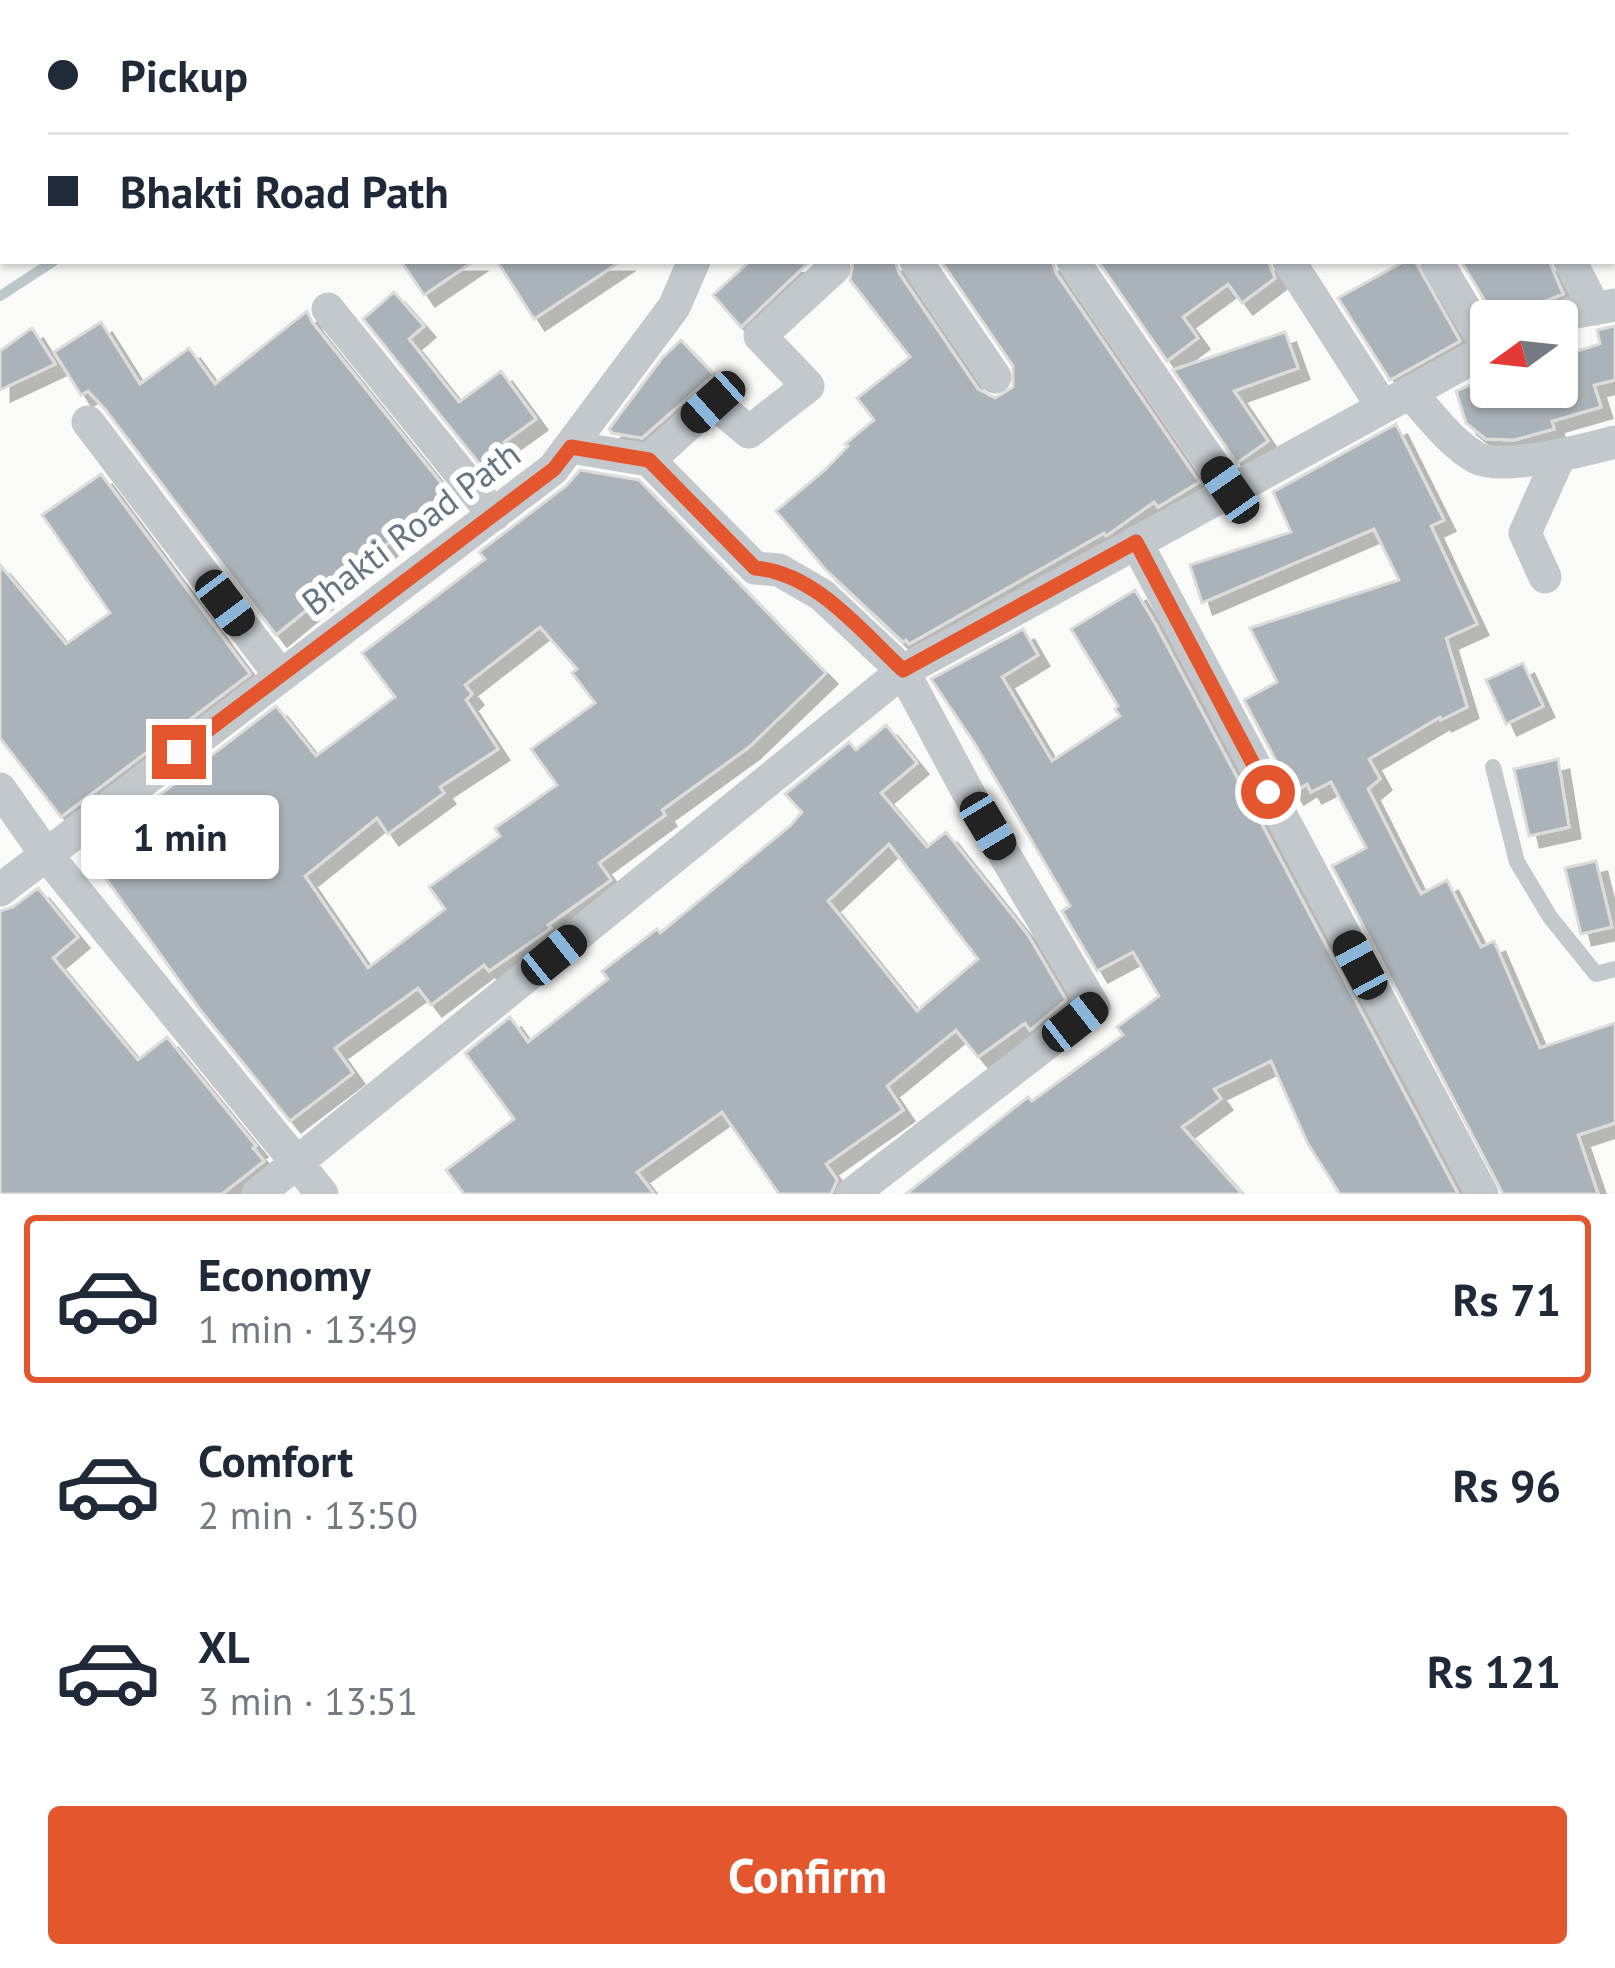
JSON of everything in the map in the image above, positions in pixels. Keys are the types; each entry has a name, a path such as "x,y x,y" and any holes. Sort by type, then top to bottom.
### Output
{"street":[{"name":"Bhakti Road Path","path":"0,890 554,469 674,307 693,264"},
{"path":"649,460 713,402 749,432 808,386 760,336 835,268 832,264"},
{"path":"918,264 995,377"},
{"path":"1074,264 1230,490"},
{"path":"1291,264 1396,399 1482,461 1559,457 1615,442"},
{"path":"1438,264 1470,316"},
{"path":"1572,264 1605,307"},
{"path":"328,309 494,515"},
{"path":"258,1194 903,670 1470,359"},
{"path":"88,422 280,675"},
{"path":"571,447 649,460 755,568 779,570 822,595 903,670 970,796 1094,1007 852,1194"},
{"path":"1545,577 1526,533 1559,457"},
{"path":"1136,542 1482,1194"},
{"path":"0,790 45,853 322,1194"}],"lane":[{"path":"1493,767 1517,862 1550,917 1596,974 1615,969"}],"building":[{"path":"403,264 470,264 424,295"},
{"path":"499,264 616,264 534,319"},
{"path":"747,264 807,264 741,327 713,295"},
{"path":"853,264 896,264 978,389 995,398 1013,387 1013,366 943,264 1053,264 1199,482 1158,507 1154,502 1106,536 909,644 903,642 825,569 776,511 874,420 857,398 910,357 850,280"},
{"path":"1100,264 1269,264 1275,278 1242,303 1228,284 1183,317 1198,338 1167,361"},
{"path":"1400,264 1417,264 1460,341 1390,380 1338,298"},
{"path":"1463,264 1550,264 1563,294 1548,300 1484,300"},
{"path":"394,292 424,326 409,339 459,402 501,371 536,419 504,442 508,447 482,467 363,319"},
{"path":"307,311 449,493 276,635 105,409 88,391 81,395 54,352 101,322 140,384 189,348 215,384"},
{"path":"1615,326 1615,380 1594,385 1601,407 1552,421 1554,429 1514,440 1486,439 1466,423 1456,391 1470,385 1470,408 1578,408 1578,351 1600,344 1597,330"},
{"path":"32,328 55,364 0,390 0,351"},
{"path":"1285,332 1298,368 1234,391 1268,441 1237,463 1173,370"},
{"path":"681,340 714,375 642,438 612,433 609,429"},
{"path":"1396,424 1444,520 1431,526 1477,624 1446,638 1467,707 1440,717 1369,759 1380,779 1368,789 1421,894 1447,880 1481,947 1494,941 1540,1048 1615,1023 1615,1123 1578,1135 1598,1194 1503,1194 1332,866 1366,848 1331,782 1311,792 1307,784 1293,793 1244,700 1277,682 1250,628 1399,580 1374,529 1202,603 1190,565 1291,532 1273,492"},
{"path":"580,470 639,480 826,673 749,747 599,863 611,880 548,925 551,928 489,971 484,965 431,1005 418,988 335,1048 353,1073 290,1121 201,1011 86,851 276,706 316,756 395,697 362,653 485,559 479,552","holes":["540,627 577,669 572,673 595,703 531,749 557,785 495,828 500,836 429,887 445,909 368,968 305,876 377,818 388,834 444,793 440,787 498,749 466,700 472,694 465,685"]},
{"path":"101,474 250,674 61,817 0,738 0,565 66,644 110,613 42,515"},
{"path":"1135,590 1458,1194 1340,1194 1308,1144 1271,1061 1214,1089 1221,1099 1182,1127 1242,1194 906,1194 1028,1097 1032,1101 1123,1035 1117,1027 1159,996 1133,952 1097,971 1062,911 1070,906 931,679 1023,629 1038,655 1002,677 1052,761 1120,716 1071,629"},
{"path":"1523,663 1543,706 1506,724 1486,680"},
{"path":"886,725 917,763 881,793 927,847 946,832 1028,935 1066,1000 1030,1030 1025,1023 978,1057 956,1030 887,1086 903,1110 826,1164 837,1180 831,1194 779,1194 722,1112 637,1172 654,1194 464,1194 446,1170 514,1119 465,1053 510,1017 528,1042 608,979 602,971 657,929 660,933 790,826 802,812 785,794 849,742 856,750","holes":["889,844 978,959 917,1011 828,901"]},
{"path":"1558,759 1569,827 1529,836 1514,769"},
{"path":"1596,861 1612,927 1581,934 1565,868"},
{"path":"38,888 78,937 53,958 138,1060 167,1037 256,1146 264,1161 222,1194 0,1194 0,911"}],"waterway":[{"path":"0,296 49,264"}],"route":[{"path":"179,752 554,469 571,447 649,460 755,568 779,570 822,595 903,670 1136,542 1268,792"}]}
